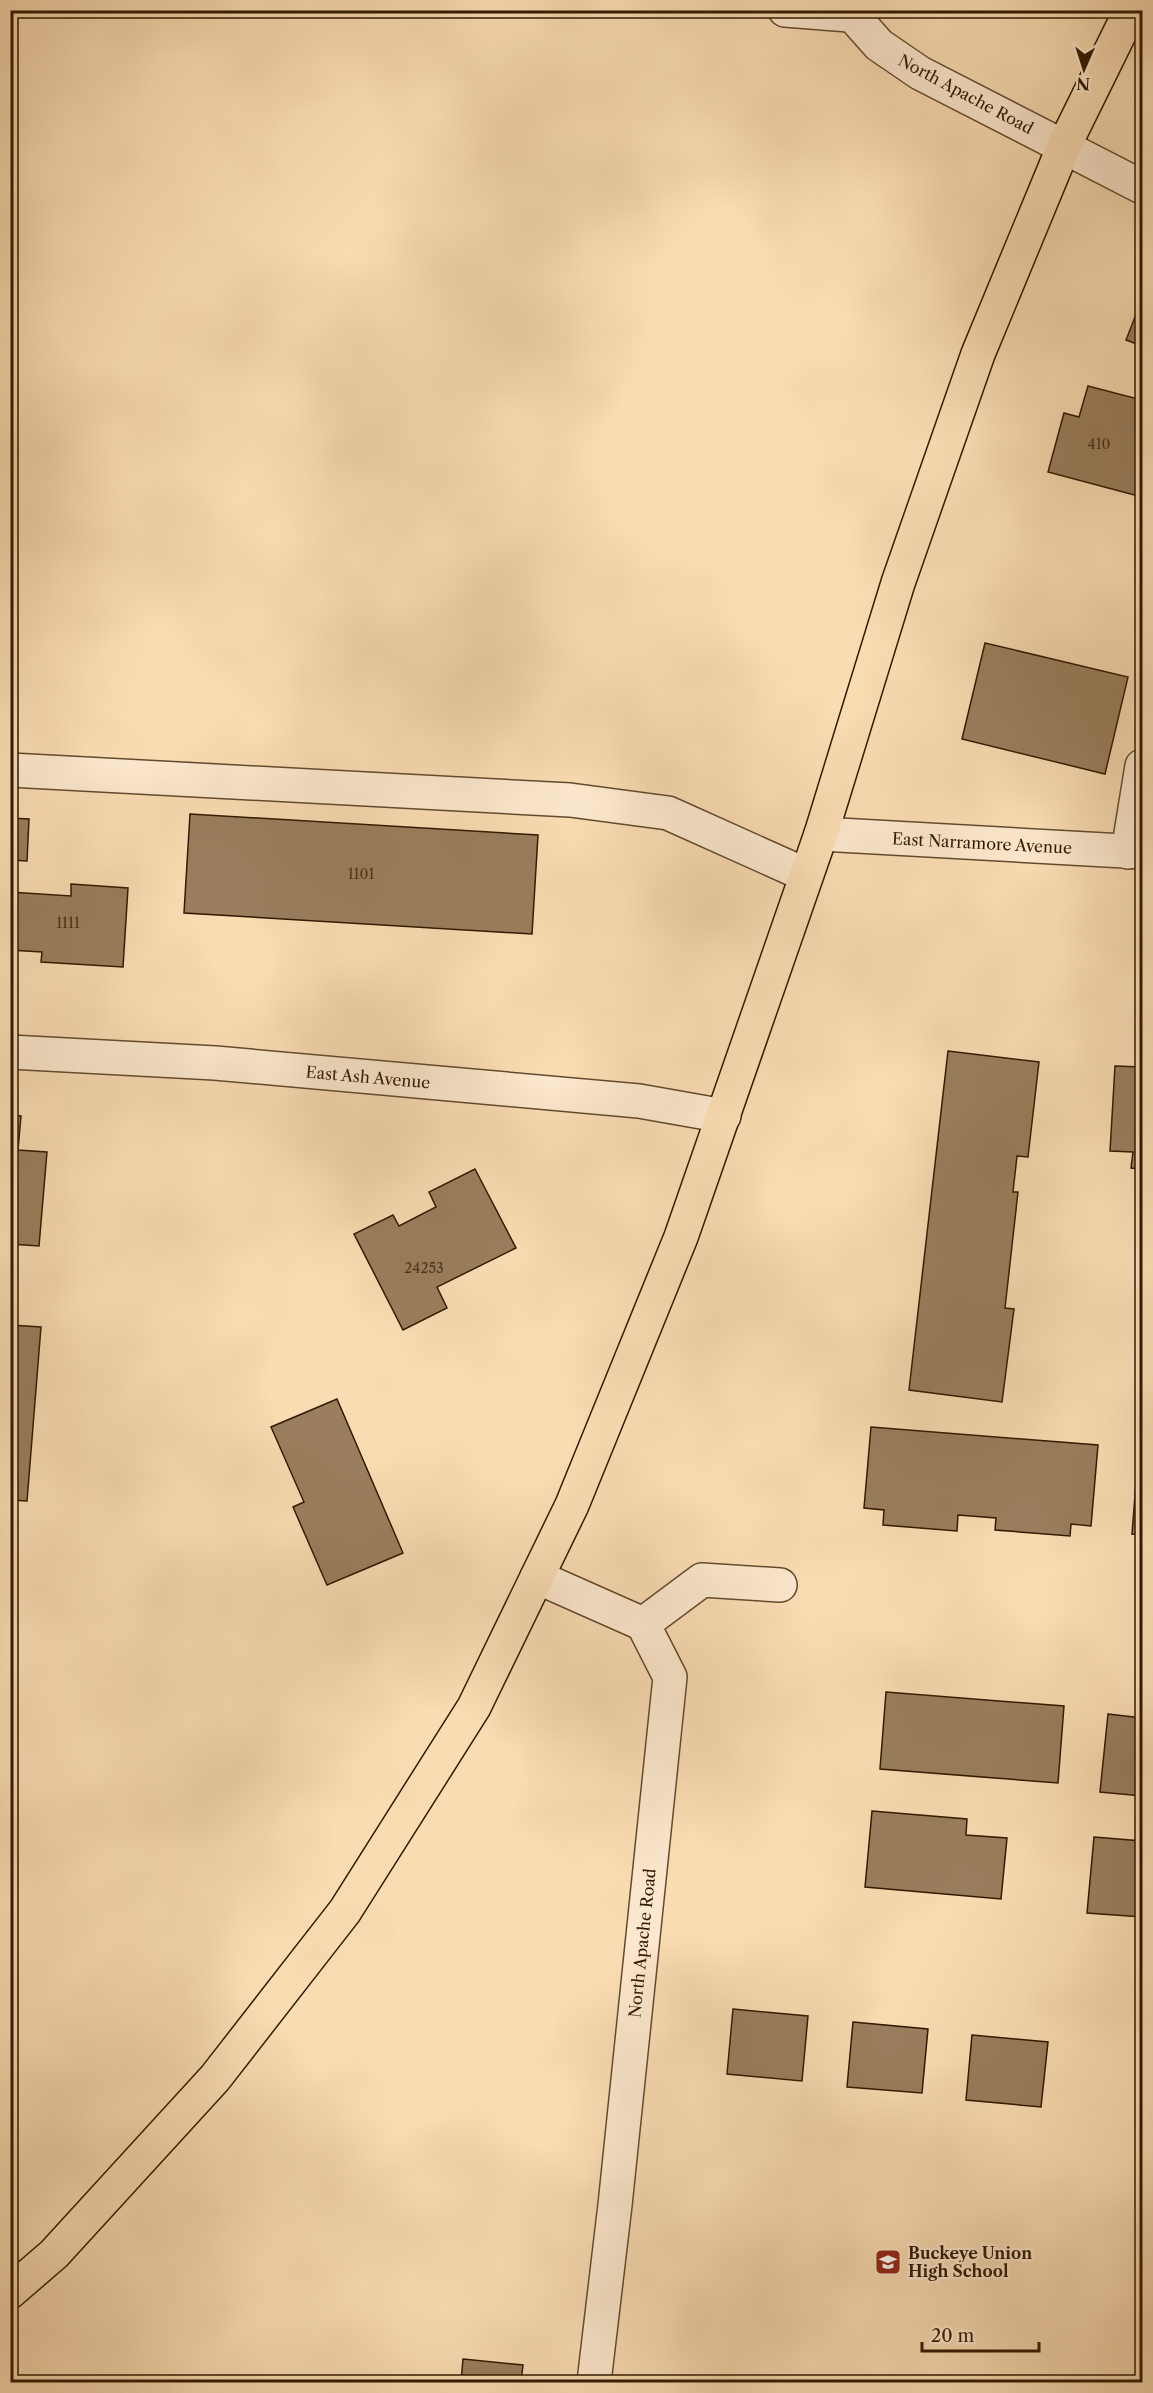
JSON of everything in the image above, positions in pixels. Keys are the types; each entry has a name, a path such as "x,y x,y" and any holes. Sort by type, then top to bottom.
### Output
{"main road":[{"path":"10,2292 54,2254 215,2078 345,1911 474,1707 572,1505 681,1238 806,876 898,584 978,354 1064,146 1131,10"}],"street":[{"path":"785,10 849,13"},
{"name":"North Apache Road","path":"849,13 879,45 920,73 1143,187"},
{"path":"1135,852 1143,766"},
{"path":"10,770 570,800 668,813 806,876"},
{"name":"East Narramore Avenue","path":"820,834 1135,852"},
{"name":"East Ash Avenue","path":"10,1052 227,1064 639,1101 724,1116"},
{"path":"537,1577 644,1624 702,1580 780,1585"},
{"name":"North Apache Road","path":"594,2382 616,2193 669,1677 644,1624"}],"building":[{"path":"1142,299 1142,346 1126,340"},
{"path":"1088,386 1142,400 1142,497 1048,472 1064,413 1079,417"},
{"path":"985,643 1128,677 1105,774 962,739"},
{"path":"190,814 538,835 532,934 184,913"},
{"path":"10,818 29,819 27,861 10,860"},
{"path":"71,884 128,888 123,967 41,962 42,952 10,950 10,892 71,896"},
{"path":"948,1051 1039,1062 1028,1157 1017,1156 1013,1192 1018,1192 1005,1308 1014,1309 1002,1402 909,1390"},
{"path":"1115,1066 1142,1067 1142,1169 1131,1168 1133,1152 1110,1151"},
{"path":"10,1115 21,1116 18,1150 47,1152 39,1246 10,1244"},
{"path":"475,1169 516,1248 437,1287 447,1308 403,1330 354,1234 393,1215 399,1226 436,1207 429,1192"},
{"path":"10,1325 41,1327 27,1501 10,1500"},
{"path":"337,1399 403,1553 327,1585 293,1507 304,1502 271,1427"},
{"path":"1142,1405 1142,1535 1132,1534"},
{"path":"871,1427 1098,1445 1091,1526 1071,1524 1070,1536 995,1530 996,1518 958,1515 957,1531 883,1525 884,1510 864,1508"},
{"path":"886,1692 1064,1706 1058,1783 880,1769"},
{"path":"1108,1714 1142,1718 1142,1796 1100,1792"},
{"path":"872,1811 967,1819 966,1835 1007,1838 1001,1899 865,1887"},
{"path":"1094,1837 1142,1841 1142,1917 1087,1913"},
{"path":"733,2009 808,2016 802,2081 727,2074"},
{"path":"853,2022 928,2029 922,2093 847,2087"},
{"path":"972,2035 1048,2042 1041,2107 966,2100"},
{"path":"463,2359 523,2365 521,2382 461,2382"}],"place":[{"name":"Buckeye Union High School","path":"888,2262"}]}
